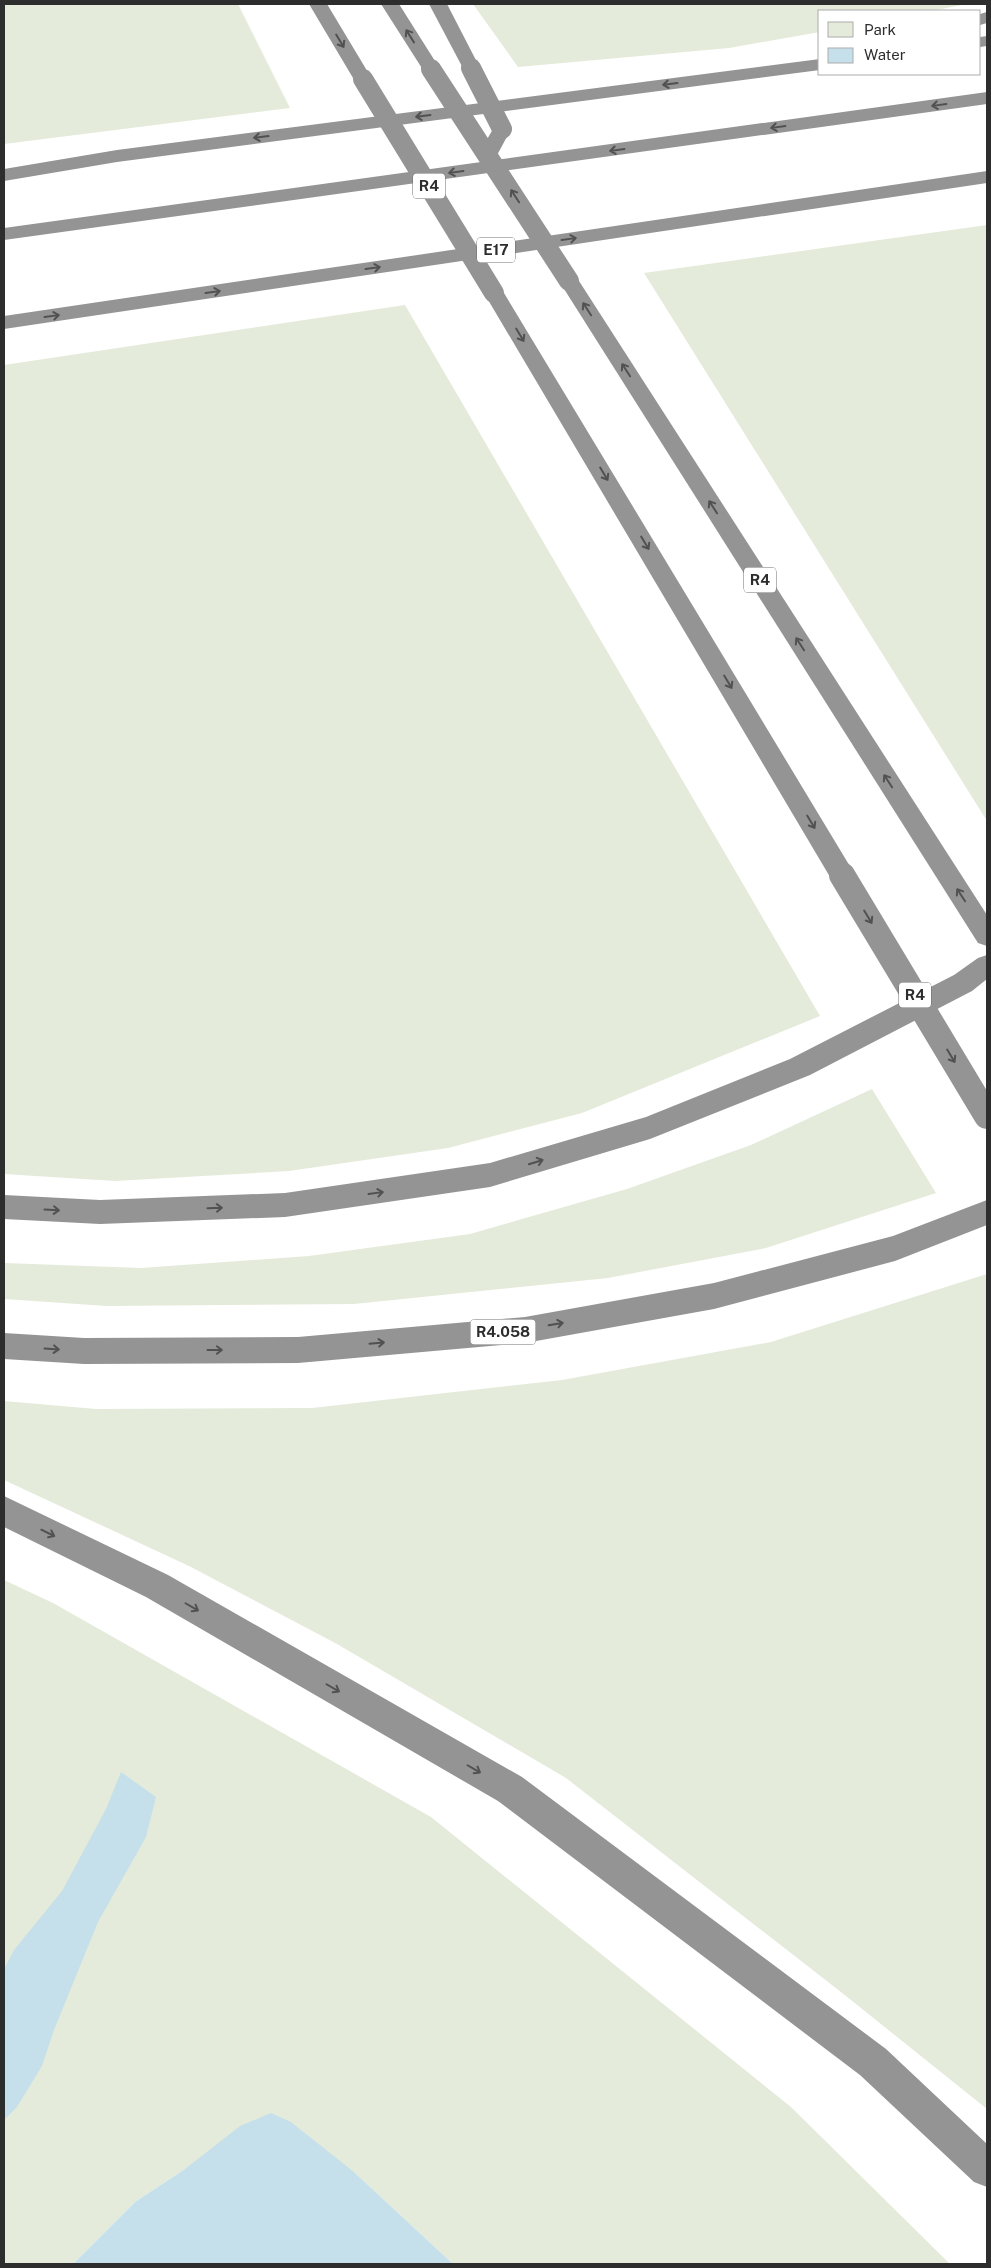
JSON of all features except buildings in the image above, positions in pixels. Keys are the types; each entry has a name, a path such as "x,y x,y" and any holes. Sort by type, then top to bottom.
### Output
{"highway":[{"name":"R4","path":"318,4 494,293 987,1116"},
{"name":"R4","path":"390,4 987,936"},
{"path":"438,4 502,129 488,155"},
{"path":"719,77 818,50"},
{"path":"4,175 117,156 818,64"},
{"path":"4,234 987,98"},
{"path":"4,164 117,156"},
{"name":"E17","path":"4,323 987,177"},
{"path":"4,1207 100,1212 285,1205 490,1175 650,1127 800,1067 963,983 987,965"},
{"name":"R4.058","path":"4,1346 84,1351 298,1350 525,1330 714,1296 895,1248 987,1212"},
{"path":"4,1511 157,1586 510,1789 873,2062 987,2170"}],"green space":[{"path":"4,4 238,4 290,108 4,144"},
{"path":"473,4 967,4 936,10 818,10 818,32 729,48 518,67"},
{"path":"987,225 987,821 644,273"},
{"path":"405,305 820,1016 582,1113 448,1148 289,1171 115,1181 4,1174 4,365"},
{"path":"872,1089 936,1193 766,1248 608,1278 354,1304 107,1306 4,1299 4,1263 141,1268 309,1256 470,1234 627,1189 751,1145"},
{"path":"987,1274 987,2109 846,1996 566,1778 337,1644 189,1566 4,1480 4,1401 96,1409 312,1408 562,1380 771,1342"},
{"path":"4,1580 53,1603 431,1817 791,2107 950,2264 453,2264 354,2172 185,2169 135,2202 73,2264 4,2264"}],"water":[{"path":"121,1772 156,1797 146,1837 98,1922 54,2030 42,2066 17,2107 4,2120 4,1969 14,1950 62,1891 106,1809"},
{"path":"271,2113 291,2122 354,2172 453,2264 73,2264 135,2202 185,2169 240,2126"}]}
